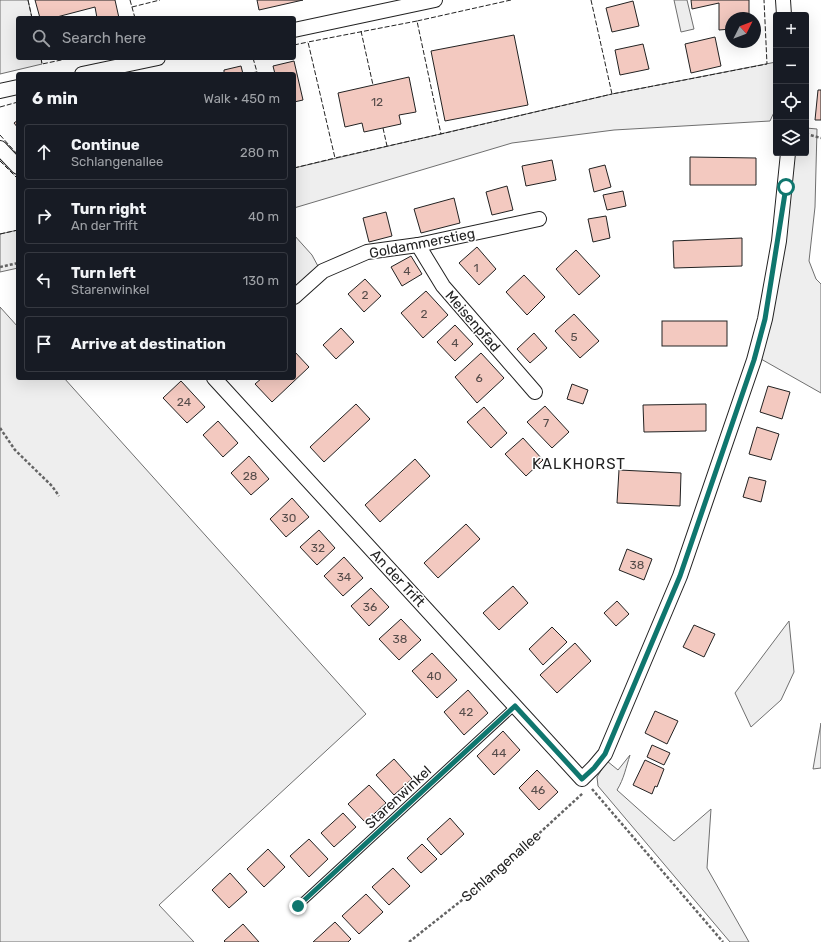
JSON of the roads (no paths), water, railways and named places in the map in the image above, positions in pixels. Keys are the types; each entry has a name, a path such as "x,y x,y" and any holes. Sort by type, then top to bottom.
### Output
{"street":[{"path":"296,30 435,0"},
{"path":"783,0 784,12"},
{"path":"92,72 148,60"},
{"path":"0,91 16,87"},
{"path":"0,148 16,165"},
{"name":"An der Trift","path":"216,380 586,783 594,768 605,754 680,576 754,360 765,319 779,241 788,156"},
{"name":"Goldammerstieg","path":"296,295 323,271 367,252 418,245 539,219"},
{"name":"Meisenpfad","path":"418,245 443,286 535,392"}],"lane":[{"name":"Starenwinkel","path":"298,906 515,706"}],"district":[{"name":"KALKHORST","path":"579,464"}]}
